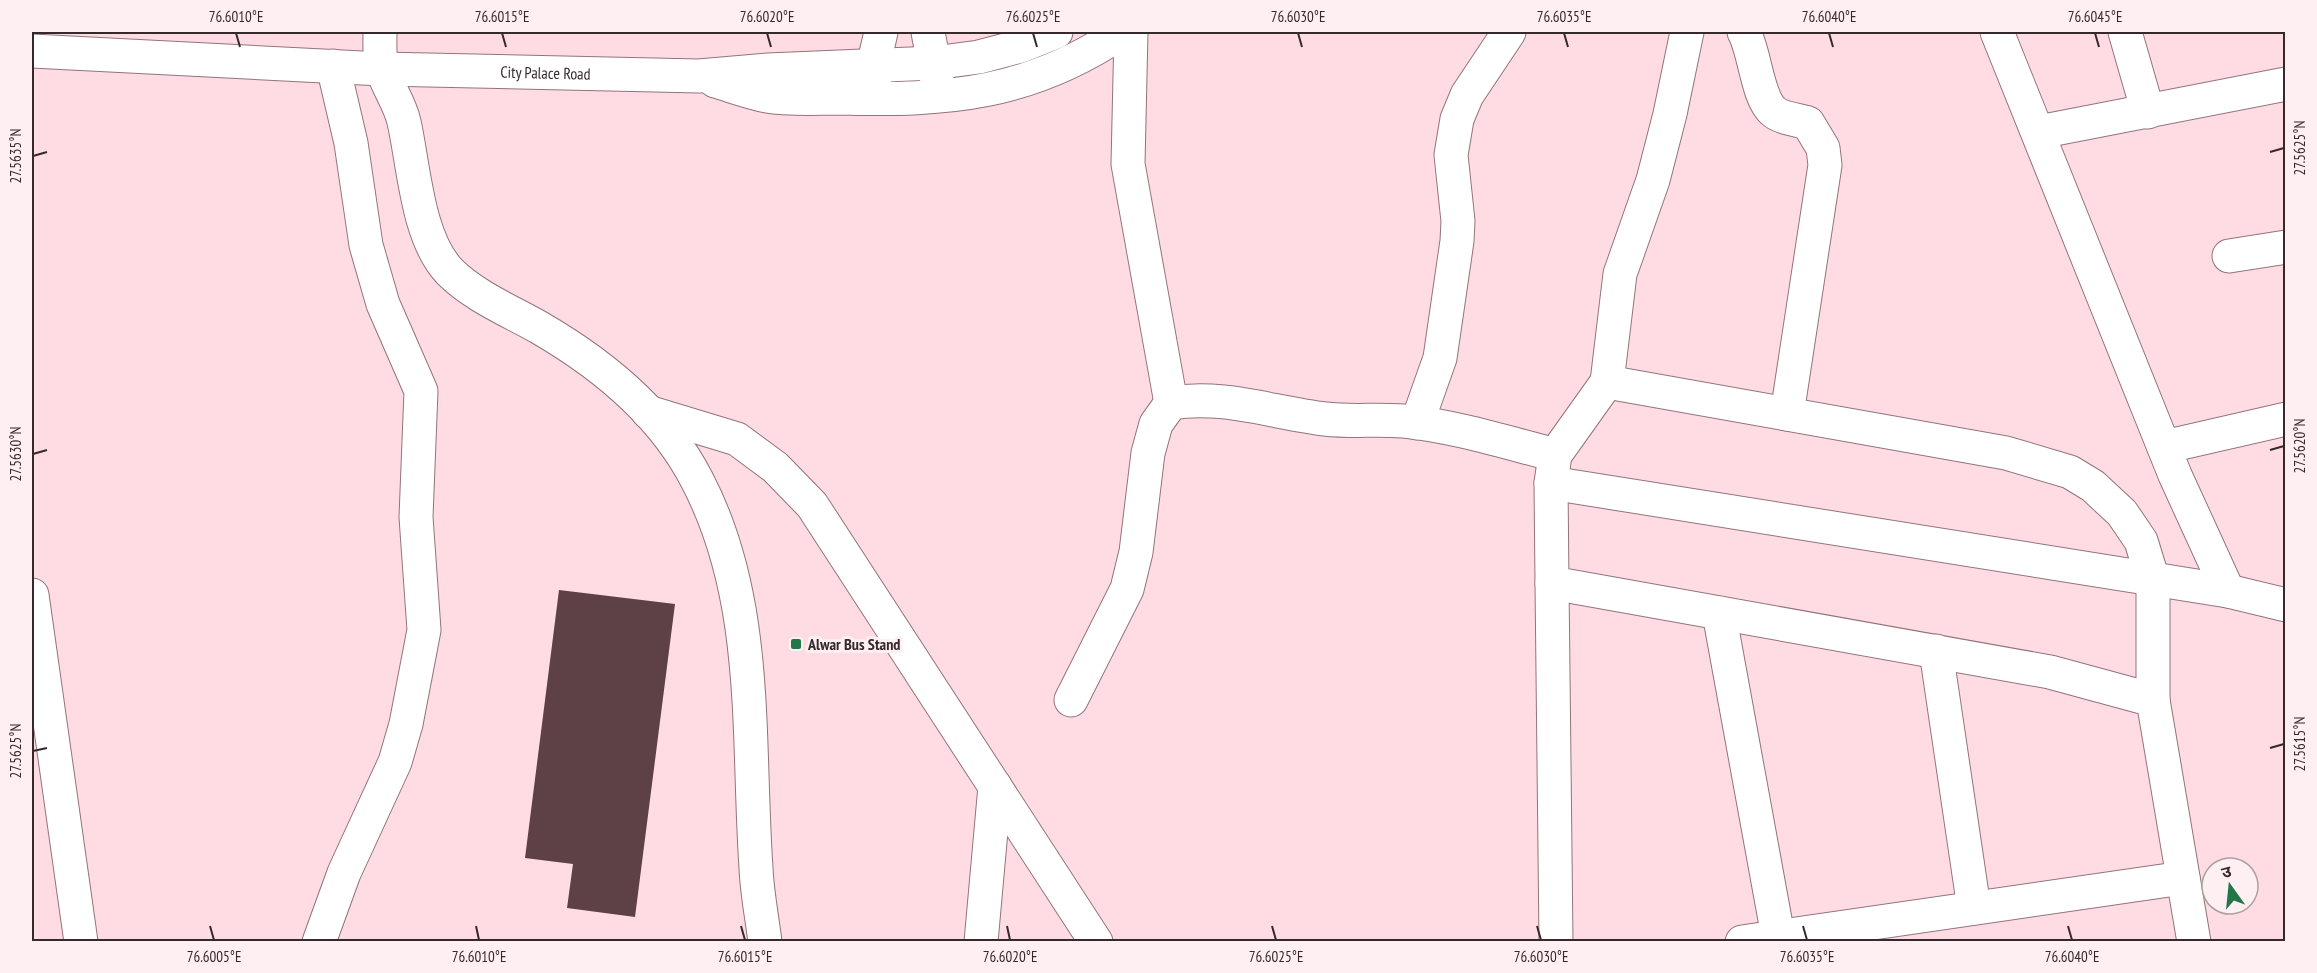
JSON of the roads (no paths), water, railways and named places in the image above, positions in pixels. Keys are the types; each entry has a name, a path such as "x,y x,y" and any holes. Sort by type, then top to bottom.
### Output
{"street":[{"path":"380,32 382,69 404,119 416,188 437,255 450,272 472,289 580,351 648,412 676,446 697,478 713,512 733,569 740,601 749,697 756,870 765,942"},
{"path":"876,99 873,67 881,32"},
{"path":"928,32 940,96"},
{"name":"City Palace Road","path":"32,51 382,69 699,76 768,70 934,63 979,57 1054,32"},
{"path":"699,76 768,96 876,99 962,96 1015,84 1059,68 1098,48 1122,32"},
{"path":"1131,32 1128,164 1171,403"},
{"path":"1417,423 1440,358 1457,241 1458,221 1451,155 1457,119 1467,95 1509,32"},
{"path":"1556,942 1553,469 1607,382 1620,274 1653,180 1671,114 1687,32"},
{"path":"1743,32 1750,44 1767,102 1773,112 1808,123 1824,148 1821,198 1787,414"},
{"path":"1997,32 2040,132 2164,447 2228,591"},
{"path":"2125,32 2148,112"},
{"path":"319,942 344,873 394,762 406,724 424,630 416,517 421,392 383,304 366,245 351,143 333,66"},
{"path":"2040,132 2286,84"},
{"path":"2229,256 2286,247"},
{"path":"1607,382 2006,453 2070,472 2093,486 2122,513 2141,540 2153,580 2154,700 2194,942"},
{"path":"1071,700 1127,589 1136,552 1148,453 1156,424 1171,403 1192,399 1326,419 1440,426 1553,469 1870,532 2228,591 2286,605"},
{"path":"648,412 736,439 775,467 812,505 1096,942"},
{"path":"2164,447 2286,418"},
{"path":"1552,583 2050,672 2154,700"},
{"path":"32,595 81,942"},
{"path":"1719,613 1778,936"},
{"path":"1936,651 1974,908"},
{"path":"981,942 995,786"},
{"path":"1742,942 2183,878"}],"place":[{"name":"Alwar Bus Stand","path":"796,644"}]}
